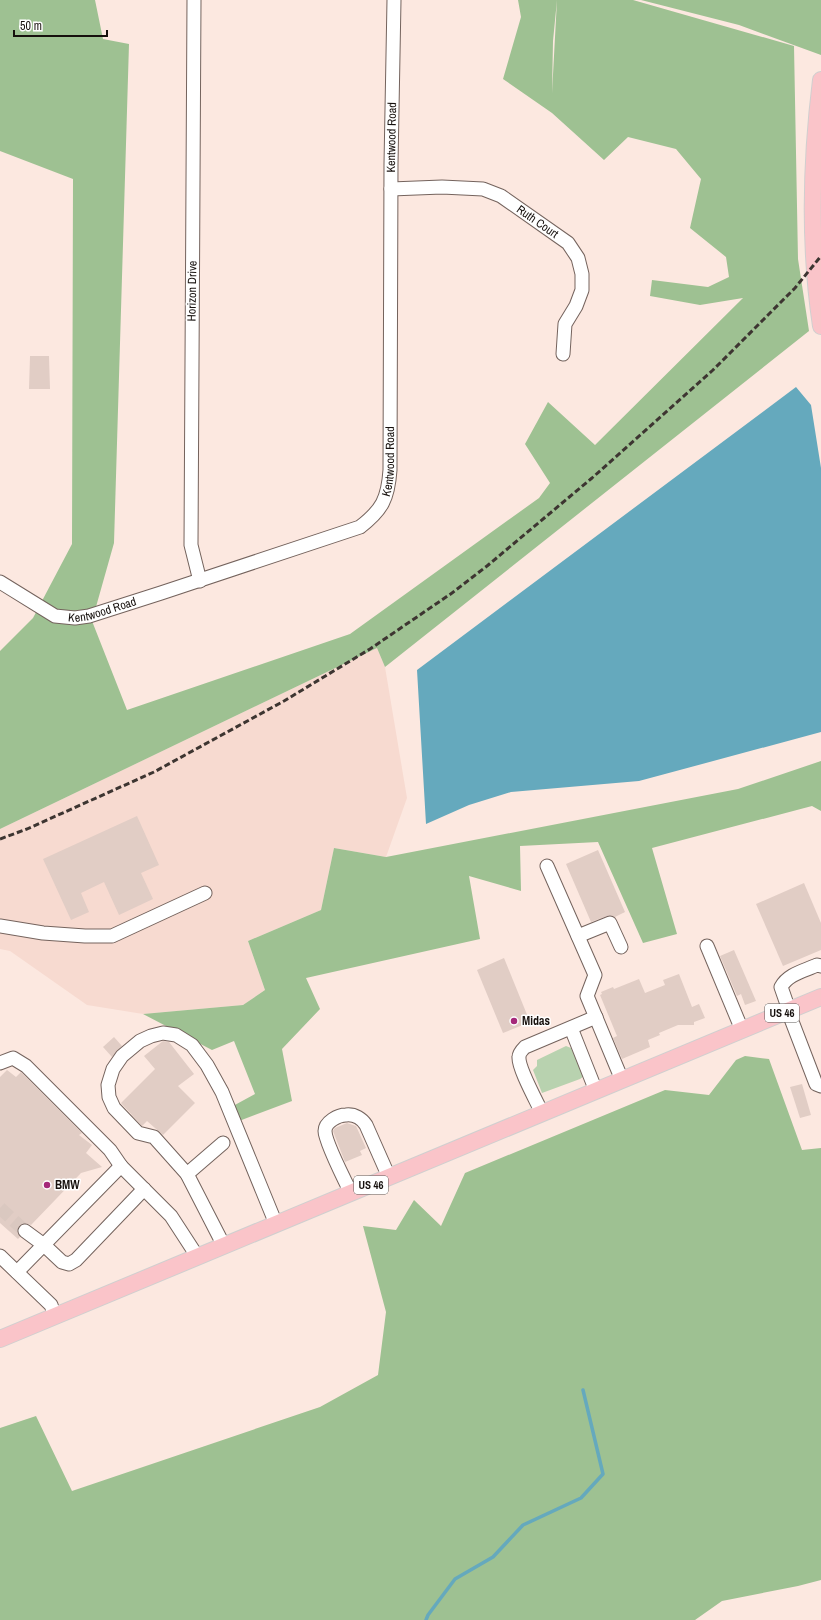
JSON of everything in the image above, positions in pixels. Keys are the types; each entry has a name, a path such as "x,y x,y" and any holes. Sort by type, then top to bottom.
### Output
{"main road":[{"path":"821,80 814,158 814,210 815,271 821,326"},
{"name":"US 46","path":"0,1340 197,1256 821,997"}],"street":[{"name":"Horizon Drive","path":"194,0 191,545 200,581"},
{"name":"Kentwood Road","path":"0,582 54,616 75,618 89,616 200,581 360,527 380,508 386,498 390,470 391,189 394,0"},
{"name":"Ruth Court","path":"391,189 442,187 484,188 501,196 568,243 578,258 581,268 582,290 576,306 565,324 563,354"},
{"path":"547,866 595,975 587,996 622,1080"},
{"path":"0,926 43,933 112,936 205,894"},
{"path":"578,936 610,923 620,947"},
{"path":"707,946 742,1030"},
{"path":"821,966 810,968 788,978 781,987 788,1010 816,1084 821,1086"},
{"path":"542,1113 522,1070 519,1055 525,1047 596,1018"},
{"path":"571,1028 596,1091"},
{"path":"224,1246 187,1174 154,1137 138,1133 114,1108 109,1097 108,1085 113,1069 122,1056 140,1041 151,1036 163,1033 176,1035 192,1045 207,1065 222,1092 276,1224"},
{"path":"0,1063 13,1058 26,1066 110,1150 121,1166 171,1216 197,1256"},
{"path":"351,1193 328,1142 325,1130 328,1123 339,1116 351,1115 362,1120 366,1125 389,1177"},
{"path":"187,1174 223,1143"},
{"path":"17,1272 121,1166"},
{"path":"25,1231 44,1245 64,1264 72,1263 144,1189"},
{"path":"0,1256 51,1305 56,1316"}],"shaded area":[{"path":"377,648 385,667 407,798 386,857 334,848 321,910 248,941 265,990 243,1005 143,1014 87,1005 10,951 0,949 0,829"}],"green space":[{"path":"0,0 95,0 103,39 129,44 114,543 92,621 127,710 350,634 539,498 550,483 525,444 548,402 595,445 743,298 700,305 650,296 652,280 708,287 729,277 726,257 690,228 701,179 676,149 628,137 604,160 552,113 503,79 521,17 518,0 557,0 633,0 794,46 798,259 809,331 385,667 377,648 0,829 0,651 33,618 72,544 73,179 0,151","holes":["557,0 552,93 553,41"]},
{"path":"641,0 821,0 821,55 739,25"},
{"path":"821,761 821,811 812,806 652,848 677,934 643,943 598,842 520,846 521,891 469,876 480,939 306,978 320,1009 282,1049 292,1101 239,1121 233,1106 255,1094 234,1041 212,1050 143,1014 243,1005 265,990 248,941 321,910 334,848 386,857 738,789"},
{"path":"566,1046 571,1048 584,1076 580,1079 542,1093 533,1070 537,1066 537,1060"},
{"path":"745,1056 769,1059 802,1150 821,1148 821,1580 722,1601 695,1620 0,1620 0,1428 36,1416 72,1491 320,1407 378,1375 386,1312 363,1226 396,1230 414,1200 441,1226 465,1173 665,1090 709,1095 736,1060"}],"water":[{"path":"796,387 811,405 821,468 821,732 639,781 511,792 469,805 426,824 417,670"}],"building":[{"path":"30,356 49,356 50,389 29,389"},
{"path":"137,816 159,865 141,873 153,899 119,915 104,882 81,893 89,912 71,920 43,859"},
{"path":"598,850 625,912 615,917 607,916 591,922 566,864"},
{"path":"804,883 821,923 821,950 783,966 756,904"},
{"path":"734,950 756,1001 745,1005 741,994 737,996 720,956"},
{"path":"504,958 530,1022 503,1033 477,970"},
{"path":"679,974 692,1007 699,1004 705,1018 694,1022 694,1025 678,1025 659,1033 660,1035 648,1040 650,1047 622,1059 613,1038 617,1036 600,995 602,994 601,992 613,987 614,989 639,979 645,993 665,985 663,980"},
{"path":"114,1037 122,1046 112,1057 103,1047"},
{"path":"163,1041 169,1042 194,1074 178,1086 195,1103 163,1135 147,1121 142,1126 121,1103 155,1069 144,1056"},
{"path":"7,1070 16,1077 21,1072 82,1133 79,1135 92,1145 86,1153 102,1167 81,1173 31,1225 26,1223 19,1226 17,1230 20,1237 18,1239 0,1223 0,1077"},
{"path":"802,1084 811,1115 800,1118 790,1087"},
{"path":"347,1123 356,1126 366,1148 360,1151 362,1155 345,1162 333,1131 335,1128"}],"waterway":[{"path":"426,1620 428,1615 455,1579 493,1557 523,1525 581,1498 603,1474 583,1390"}],"tunnel":[{"path":"0,1208 25,1231"}],"railway":[{"path":"0,839 27,829 154,772 284,701 370,649 452,593 487,566 592,478 713,370 795,288 821,256"}],"place":[{"name":"Midas","path":"514,1021"},
{"name":"BMW","path":"47,1185"}]}
